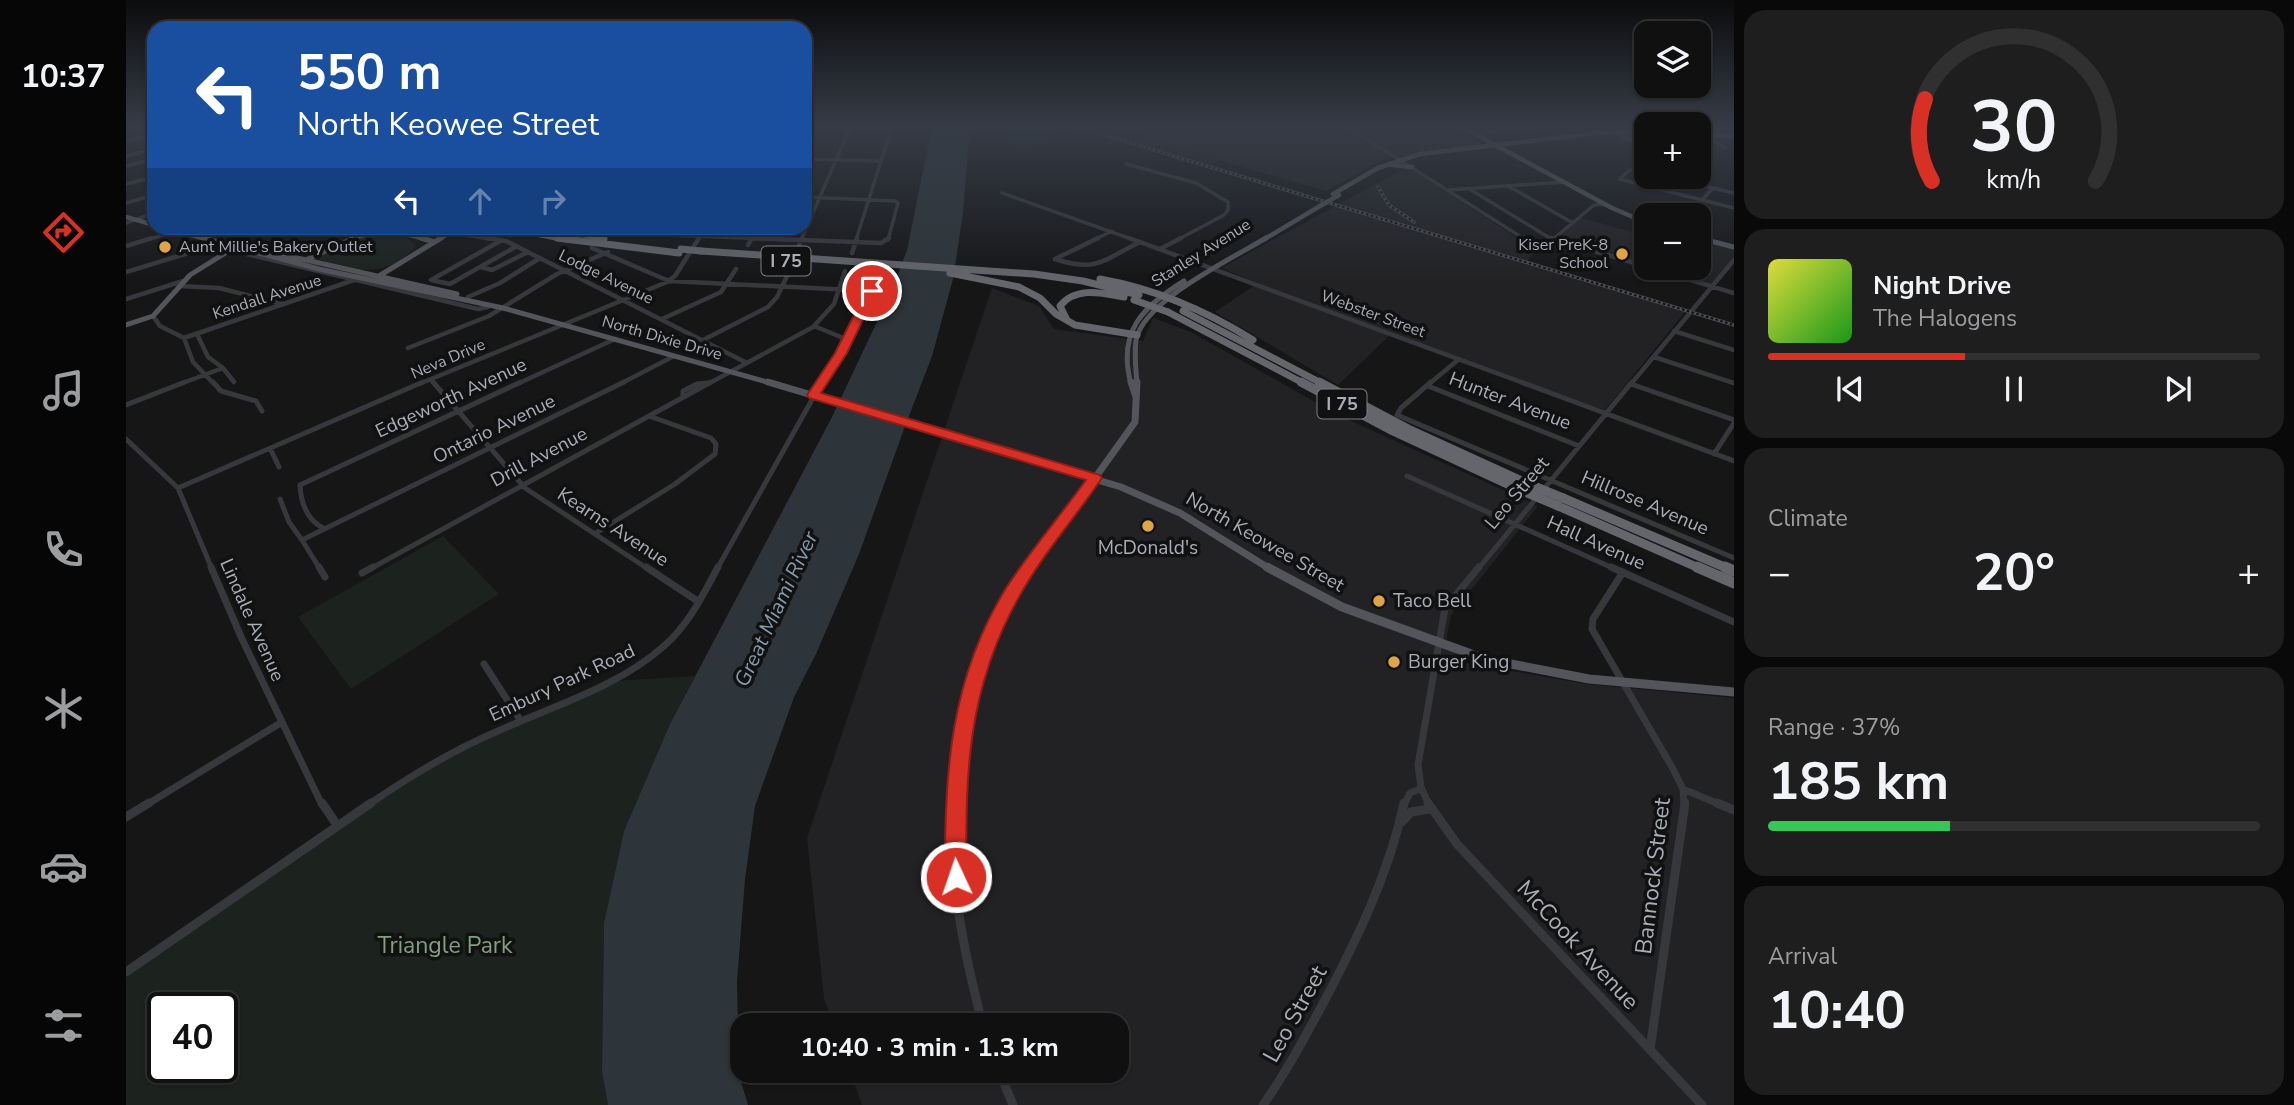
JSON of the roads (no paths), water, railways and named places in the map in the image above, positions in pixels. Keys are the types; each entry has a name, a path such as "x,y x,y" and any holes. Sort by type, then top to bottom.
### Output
{"highway":[{"path":"548,235 619,246"},
{"name":"I 75","path":"562,235 619,246 699,253 1067,278 1137,297 1171,310 1521,485"},
{"name":"I 75","path":"593,235 680,251"},
{"name":"I 75","path":"875,265 950,267 1061,282 1124,297 1137,297"},
{"path":"979,272 1104,279 1167,294 1214,315 1293,369"},
{"path":"979,272 1030,292 1074,325 1131,335"},
{"path":"1179,290 1179,296 1184,301"},
{"path":"1124,297 1081,293 1067,298 1060,306 1061,312 1073,321 1131,335"},
{"name":"I 75","path":"1171,310 1394,431 1560,502 1734,583"},
{"name":"I 75","path":"1560,502 1734,572"}],"main road":[{"name":"Stanley Avenue","path":"1336,195 1363,178"},
{"name":"Stanley Avenue","path":"1131,335 1167,294 1369,178"},
{"path":"1554,178 1634,217"},
{"path":"129,218 147,223"},
{"name":"North Dixie Drive","path":"191,235 356,279 458,302 503,308 866,410"},
{"path":"348,240 360,235"},
{"path":"307,265 360,235"},
{"path":"409,235 433,239"},
{"path":"325,270 380,276 439,235"},
{"path":"411,258 442,235"},
{"path":"366,272 393,267 446,235"},
{"path":"412,236 418,245 416,249"},
{"path":"1711,241 1734,247"},
{"path":"216,257 222,250 221,243"},
{"path":"126,325 153,316 181,284 216,257 236,247"},
{"name":"North Dixie Drive","path":"236,247 266,251 307,265 320,264 366,272 495,303 503,308"},
{"path":"250,252 266,251"},
{"path":"393,267 394,277 403,282"},
{"name":"Stanley Avenue","path":"1167,294 1179,290 1211,268"},
{"path":"380,276 382,280 413,290"},
{"path":"1095,478 1133,426 1137,415 1136,397 1128,375 1131,335"},
{"name":"North Keowee Street","path":"866,410 1095,478 1164,504 1320,597 1368,618 1485,659 1541,671 1623,683 1734,692"}],"street":[{"path":"812,217 829,178"},
{"path":"852,253 874,178"},
{"path":"1160,249 1222,216 1228,210 1224,197 1211,190 1170,178"},
{"path":"1428,178 1541,249 1594,205 1603,204"},
{"path":"1621,178 1619,179 1634,183"},
{"path":"126,184 147,179"},
{"path":"1446,190 1564,183"},
{"path":"1509,187 1573,223"},
{"path":"1699,203 1713,188 1734,193"},
{"path":"1657,189 1734,208"},
{"path":"1471,190 1552,240 1734,293"},
{"name":"Webster Street","path":"1002,193 1015,195 1734,461"},
{"path":"126,203 147,197"},
{"path":"667,235 886,242 897,202 812,197"},
{"path":"126,223 129,218 147,214"},
{"path":"1112,231 1055,258 1076,266 1090,267 1140,242"},
{"path":"126,246 163,235"},
{"name":"Lodge Avenue","path":"464,235 502,240 517,246 747,363"},
{"path":"748,245 753,235"},
{"path":"797,250 803,235"},
{"path":"669,281 700,237"},
{"path":"502,240 431,280 449,285 517,246"},
{"path":"126,272 221,243"},
{"path":"592,248 669,281 839,287"},
{"path":"481,267 492,270 528,252"},
{"path":"408,348 503,308 564,271 608,253"},
{"path":"468,297 500,283 540,258"},
{"name":"Leo Street","path":"1430,809 1420,789 1419,753 1444,608 1734,260"},
{"path":"307,265 458,302"},
{"path":"662,319 716,295 728,284 736,269"},
{"path":"1727,269 1734,271"},
{"path":"845,271 829,311 814,326 848,340"},
{"path":"703,340 768,307 775,301 788,275"},
{"name":"Kendall Avenue","path":"184,338 356,279"},
{"name":"Neva Drive","path":"178,488 669,281"},
{"path":"126,299 181,284 219,288 285,304"},
{"name":"Embury Park Road","path":"126,972 337,825 438,759 612,681 645,663 677,635 848,340 871,290 839,287"},
{"path":"153,316 160,326 184,338 193,362 225,394 256,401 262,411"},
{"name":"Drill Avenue","path":"362,573 814,326"},
{"path":"1674,331 1734,350"},
{"path":"197,334 208,357 223,368 234,382"},
{"name":"Edgeworth Avenue","path":"327,529 318,527 311,518 304,505 300,485 615,339"},
{"name":"Ontario Avenue","path":"302,540 674,356"},
{"path":"1654,357 1734,383"},
{"path":"1428,386 1459,359"},
{"path":"126,405 223,368"},
{"name":"Kearns Avenue","path":"431,380 525,488 699,601"},
{"path":"1631,384 1734,422 1714,454"},
{"name":"Hillrose Avenue","path":"1428,386 1401,408 1397,415 1400,418 1734,558"},
{"name":"Hunter Avenue","path":"1428,386 1580,446"},
{"path":"596,533 675,484 715,454 716,446 710,438 649,416"},
{"name":"Lindale Avenue","path":"126,439 178,488 242,639 325,810 337,825"},
{"path":"270,449 279,467"},
{"name":"Hall Avenue","path":"1407,476 1734,622"},
{"path":"980,1013 964,944 956,877 955,801 966,711 980,662 1004,606 1095,478"},
{"path":"280,499 289,522 325,577"},
{"name":"Bannock Street","path":"1623,572 1591,623 1596,637 1683,789 1685,807 1650,1050"},
{"path":"484,664 521,721"},
{"path":"126,817 282,722"},
{"name":"Leo Street","path":"1263,1105 1287,1070 1365,924 1401,823 1405,799 1410,793 1420,789"},
{"path":"1683,789 1734,810"},
{"path":"1401,823 1411,812 1430,809"},
{"name":"McCook Avenue","path":"1430,809 1457,845 1702,1105"},
{"path":"1004,1083 1013,1105"}],"water":[{"name":"Great Miami River","path":"922,178 966,178 953,279 932,356 859,554 816,654 794,697 755,806 745,879 737,981 738,1013 730,1013 730,1083 741,1083 748,1105 608,1105 602,1072 604,923 624,831 670,724 831,419 893,288 907,250"}],"railway":[{"path":"1245,178 1734,325"},
{"path":"1378,187 1389,205 1414,222"}],"place":[{"name":"Aunt Millie's Bakery Outlet","path":"165,247"},
{"name":"Kiser PreK-8 School","path":"1622,254"},
{"name":"McDonald's","path":"1148,526"},
{"name":"Taco Bell","path":"1379,601"},
{"name":"Burger King","path":"1394,662"}],"park label":[{"name":"Triangle Park","path":"445,945"}]}
